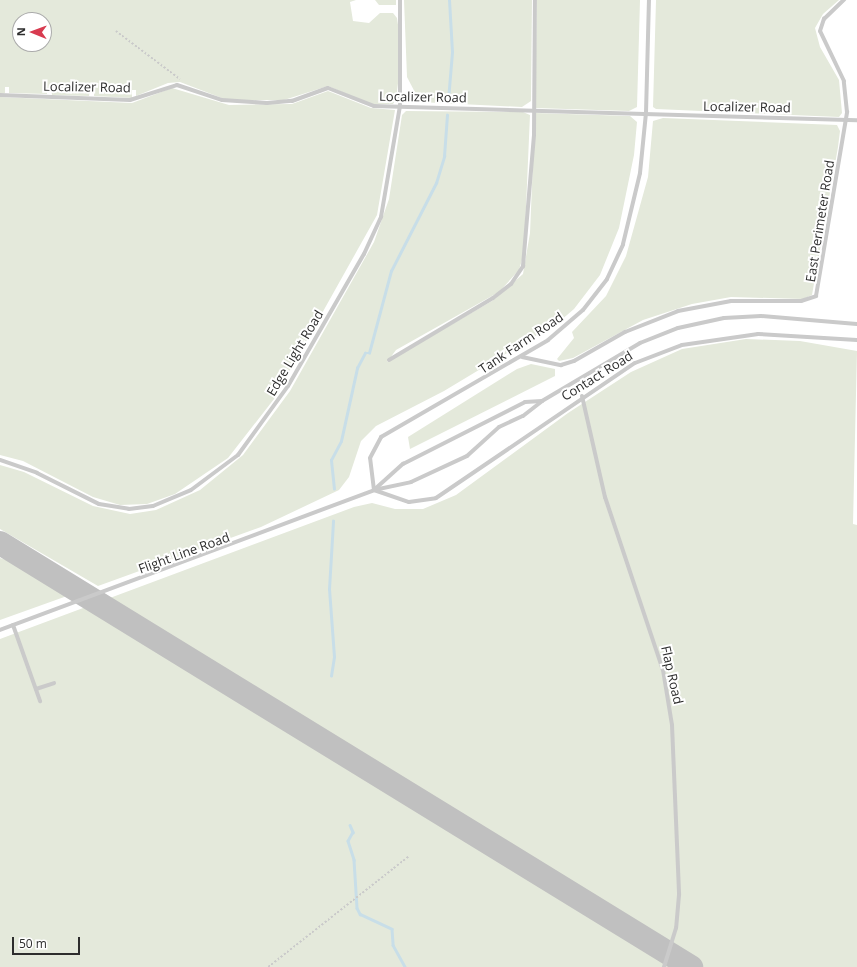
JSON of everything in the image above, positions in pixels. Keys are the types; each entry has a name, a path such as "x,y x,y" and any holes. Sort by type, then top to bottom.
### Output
{"lane":[{"name":"Edge Light Road","path":"0,460 37,473 99,504 129,509 153,506 191,490 238,455 288,386 374,234 389,181 400,106 400,0"},
{"path":"389,360 487,302 520,272 528,230 533,110 535,0"},
{"name":"Tank Farm Road","path":"374,490 370,458 382,437 522,357 583,310 614,267 637,192 646,113 649,0"},
{"name":"East Perimeter Road","path":"522,357 561,365 574,362 625,332 678,311 744,299 812,299 819,290 846,120 844,81 820,31 824,19 844,0"},
{"name":"Localizer Road","path":"0,95 124,100 170,86 188,87 222,100 267,103 292,101 328,88 363,104 857,120"},
{"name":"Flight Line Road","path":"0,630 374,490 411,482 467,456 499,427 523,416 542,401 640,343 690,325 724,318 775,316 857,324"},
{"name":"Contact Road","path":"374,490 409,502 436,498 582,396 652,354 693,342 758,334 857,340"},
{"name":"Flap Road","path":"582,396 604,497 663,670 672,725 679,895 676,928 664,967"},
{"name":"Flight Line Road","path":"374,490 403,464 525,402 542,401"},
{"path":"13,625 40,700"},
{"path":"36,689 54,683"}],"path":[{"path":"116,31 167,66 188,87"},
{"path":"268,967 409,856"}],"shaded area":[{"path":"0,0 356,0 350,2 353,21 369,23 380,13 393,13 397,18 402,52 396,99 393,104 371,104 328,86 284,100 227,100 180,82 168,83 136,96 136,90 132,90 132,98 94,96 94,90 90,89 89,96 52,95 51,88 47,88 47,94 9,93 9,87 5,87 5,93 0,93"},
{"path":"375,0 396,0 396,5 379,5"},
{"path":"404,0 532,0 531,101 522,107 420,102 407,77"},
{"path":"537,0 640,0 637,107 629,111 535,108"},
{"path":"656,0 839,0 823,14 815,28 820,47 839,80 842,113 839,117 656,109 653,107"},
{"path":"172,88 229,105 292,104 328,91 371,108 395,110 377,215 274,399 228,458 175,494 147,504 120,505 93,497 23,461 0,455 0,97 132,103"},
{"path":"406,111 523,112 530,115 524,253 519,270 499,292 396,350 387,362 492,301 523,274 530,233 535,113 630,116 637,122 634,155 619,228 600,275 574,309 560,321 444,391 376,426 361,441 349,477 339,490 261,527 98,586 0,529 0,465 24,472 93,506 130,514 156,510 200,490 243,455 290,391 374,242 389,199 402,115"},
{"path":"663,118 837,125 840,131 838,147 812,295 803,299 731,297 692,304 643,320 573,358 559,361 557,359 574,338 572,332 606,296 626,256 648,177 653,121"},
{"path":"746,339 800,341 857,351 853,524 857,525 857,967 0,967 0,639 354,507 372,503 395,509 423,509 456,495 568,413 631,372 682,349"},
{"path":"531,364 555,369 555,376 410,449 408,437 517,369"},
{"path":"0,558 10,561 67,596 0,620"}],"waterway":[{"path":"448,100 452,52 449,0"},
{"path":"334,489 331,460 341,441 357,368 365,353 369,353 391,271 436,183 444,156 447,115"},
{"path":"331,676 334,657 329,589 333,521"},
{"path":"350,825 353,832 348,841 354,860 357,908 360,914 392,929 393,945 405,967"}],"taxiway":[{"path":"0,543 691,967"}]}
